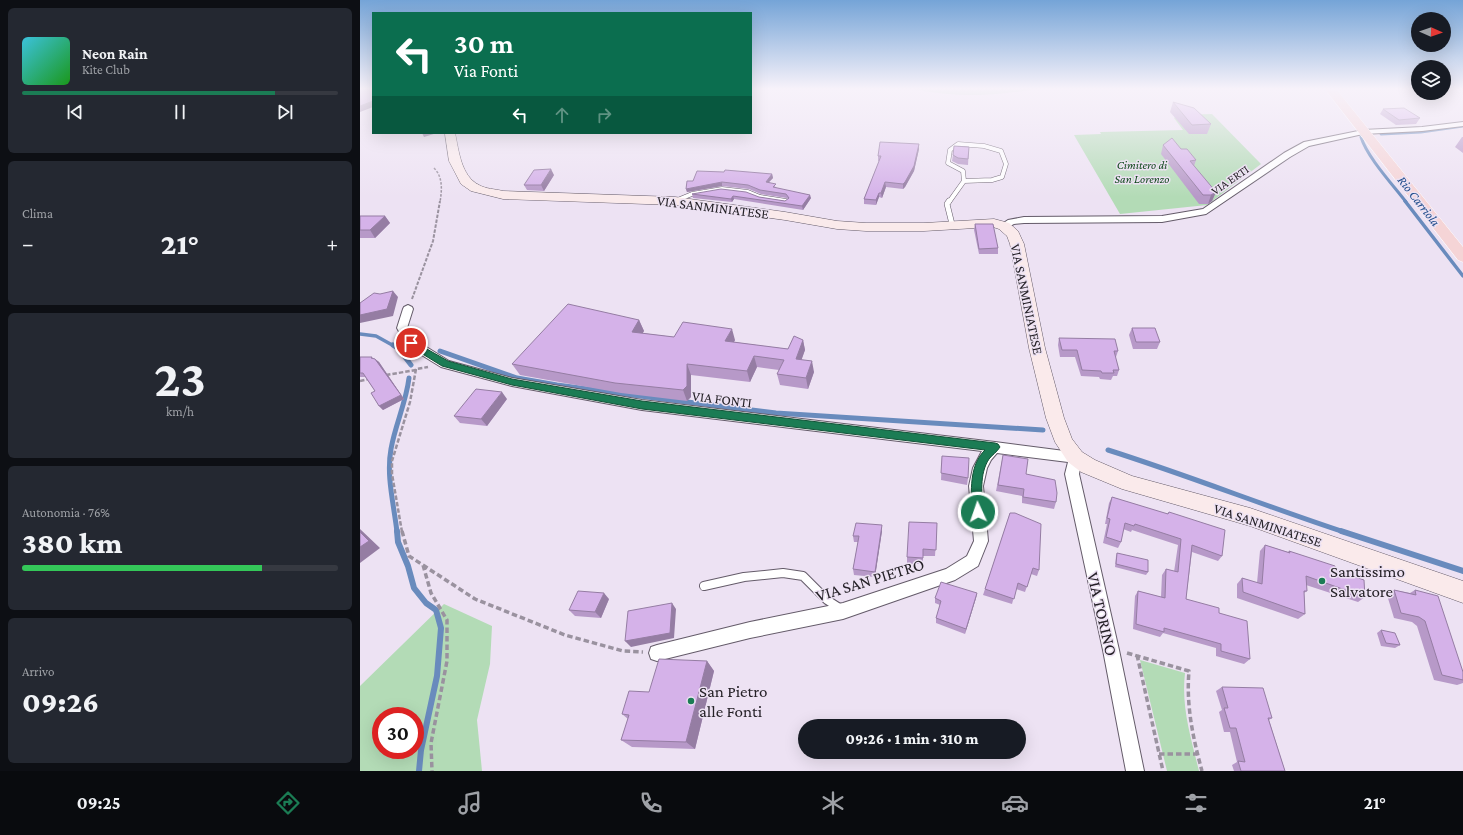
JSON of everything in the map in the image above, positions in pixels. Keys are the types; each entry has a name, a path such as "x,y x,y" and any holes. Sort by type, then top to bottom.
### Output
{"main road":[{"path":"1358,125 1463,257"},
{"name":"VIA SANMINIATESE","path":"450,134 455,161 463,177 469,184 482,190 513,196 675,201 785,216 837,225 895,227 982,223 1004,226 1012,234 1017,244 1037,348 1055,418 1064,442 1075,457 1095,469 1129,483 1250,517 1463,592"}],"street":[{"name":"VIA ERTI","path":"1004,226 1011,222 1024,220 1162,219 1206,211 1287,155 1307,144 1364,132 1422,129 1455,125"},
{"name":"VIA FONTI","path":"408,309 402,328 411,343 445,364 512,382 642,405 1075,457"},
{"name":"VIA SAN PIETRO","path":"657,653 750,630 843,611 950,575 973,561 981,541 978,512 978,480 980,468 986,456 995,447"},
{"name":"VIA TORINO","path":"1075,457 1072,474 1111,650 1135,771"}],"lane":[{"path":"952,224 947,204 964,181 963,171 948,163 950,150 958,144 984,146 1001,151 1006,158 1007,167 1002,177 992,180 964,181"},
{"path":"675,201 692,194 722,189 748,192 760,197 786,201"},
{"path":"704,586 744,577 783,572 803,576 827,600 843,611"}],"path":[{"path":"408,309 433,241 442,187 438,172 434,168"},
{"path":"383,376 445,364"},
{"path":"416,370 410,402 392,460 392,474 400,524 409,556 475,599 565,635 622,650 657,653"},
{"path":"360,380 372,378"},
{"path":"423,565 431,593 447,620 447,661 431,743 432,771"},
{"path":"1163,771 1137,654 1190,671 1188,708 1202,771"},
{"path":"1159,754 1198,754"}],"green space":[{"name":"Cimitero di San Lorenzo","path":"1179,125 1223,125 1261,164 1207,205 1120,214 1074,135 1101,134 1100,132 1183,130"},
{"path":"444,604 492,626 490,664 477,720 482,771 360,771 360,686"},
{"path":"1140,660 1185,673 1184,698 1190,734 1199,771 1167,771"}],"building":[{"path":"1172,138 1181,149 1187,149 1196,160 1190,161 1216,192 1211,195 1203,195 1163,145"},
{"path":"880,142 919,144 914,166 903,184 885,182 881,193 879,193 876,200 864,199 881,156 878,156"},
{"path":"954,146 969,147 968,159 958,158 953,155"},
{"path":"551,169 541,185 524,185 534,170"},
{"path":"725,170 772,174 766,182 776,184 773,187 810,195 802,206 733,196 731,199 692,194 721,189 746,192 759,197 785,201 789,198 786,194 760,190 748,185 722,182 686,189 687,181 693,181 697,171 724,172"},
{"path":"360,216 385,216 370,230 360,230"},
{"path":"975,224 993,224 998,248 979,249"},
{"path":"393,291 387,309 360,315 360,303 374,293 380,294"},
{"path":"568,304 639,320 632,332 674,337 683,322 732,329 725,341 788,349 794,336 803,340 796,359 812,361 806,378 777,374 784,360 754,356 747,371 687,364 687,386 683,390 615,383 512,364"},
{"path":"1132,328 1155,328 1160,342 1136,342"},
{"path":"1059,338 1115,339 1118,351 1114,351 1119,370 1113,370 1114,373 1102,373 1101,371 1082,370 1077,350 1062,350"},
{"path":"360,357 372,357 371,358 375,359 401,395 379,406 371,393 375,391 363,373 360,373"},
{"path":"476,389 502,392 481,419 454,416"},
{"path":"1003,455 1028,459 1026,474 1055,480 1057,493 1056,502 1023,497 1024,489 998,485"},
{"path":"942,456 969,458 968,478 941,473"},
{"path":"1112,497 1168,514 1169,512 1225,530 1222,556 1192,545 1186,599 1219,608 1219,613 1247,621 1250,659 1221,651 1221,644 1164,628 1164,632 1136,624 1138,591 1165,598 1166,569 1178,572 1181,539 1135,524 1134,526 1125,523 1121,542 1106,537 1110,519 1107,518"},
{"path":"1010,513 1015,513 1041,524 1039,570 1033,568 1027,587 1018,583 1014,599 985,589"},
{"path":"909,522 937,523 936,550 923,549 923,558 907,557"},
{"path":"856,523 882,525 875,572 853,569 859,536 853,536"},
{"path":"360,532 369,541 360,547"},
{"path":"1265,545 1335,566 1335,570 1364,580 1365,597 1306,576 1307,591 1304,591 1305,614 1243,592 1242,578 1262,584"},
{"path":"1117,553 1148,560 1148,572 1116,564"},
{"path":"941,582 977,593 966,629 936,618 941,601 935,598"},
{"path":"1394,590 1416,595 1415,590 1438,596 1463,672 1463,680 1442,675 1425,621 1419,617 1401,613"},
{"path":"578,591 604,593 595,612 569,610"},
{"path":"672,603 670,633 625,641 628,611"},
{"path":"1381,630 1395,633 1400,645 1386,643"},
{"path":"659,659 707,661 686,742 621,740 629,715 622,714 629,691 649,692"},
{"path":"1222,687 1263,688 1272,718 1268,718 1285,771 1241,771 1238,761 1245,762 1236,728 1230,728 1224,708 1228,708"}],"waterway":[{"name":"Rio Carriola","path":"1381,134 1421,132 1463,126"},
{"name":"Rio Carriola","path":"1361,137 1374,162 1406,202"},
{"name":"Rio Carriola","path":"1405,201 1463,276"},
{"path":"360,334 376,336 394,346"},
{"path":"393,345 398,348 411,365"},
{"path":"440,351 517,378 557,385 663,399 776,413 1043,430"},
{"path":"397,532 389,470 391,449 408,387 409,378"},
{"path":"1108,450 1343,532"},
{"path":"397,531 398,542 408,566 414,588 426,603 436,610 441,628 437,676 421,750 419,771"},
{"path":"1343,532 1463,571"}],"place":[{"name":"Santissimo Salvatore","path":"1322,581"},
{"name":"San Pietro alle Fonti","path":"691,701"}],"route":[{"path":"411,343 445,364 512,382 642,405 995,447 986,456 980,468 976,486 978,512"}]}
